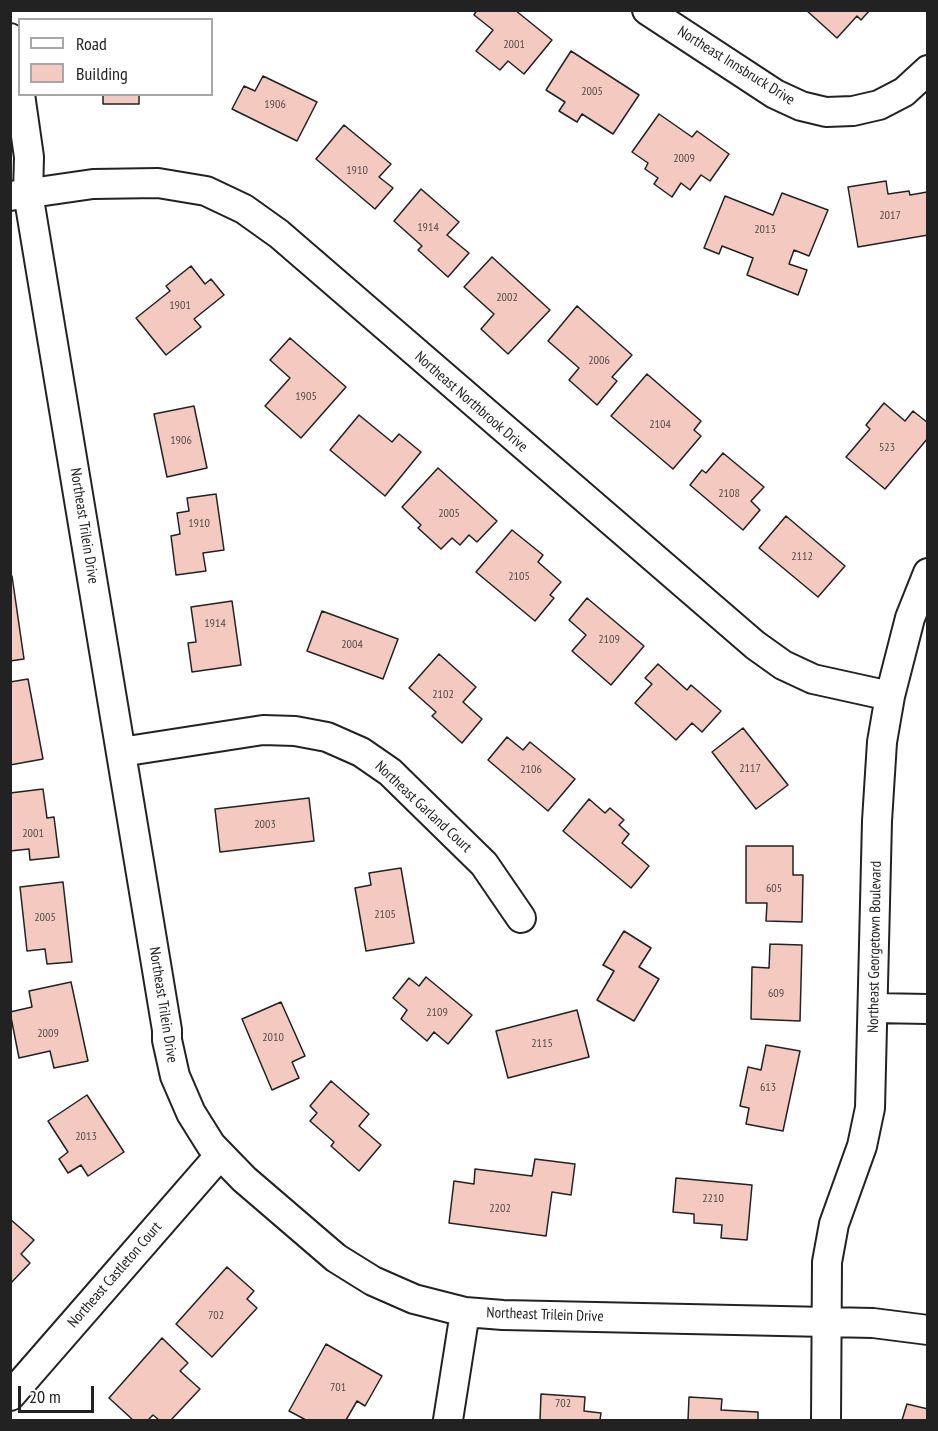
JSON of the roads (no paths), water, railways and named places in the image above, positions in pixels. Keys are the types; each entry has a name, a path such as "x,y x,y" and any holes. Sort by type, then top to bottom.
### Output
{"street":[{"name":"Northeast Innsbruck Drive","path":"647,10 775,94 801,106 826,112 853,111 879,105 904,92 926,71"},
{"path":"10,38 18,78"},
{"name":"Northeast Trilein Drive","path":"20,96 29,157 19,195 121,752 166,1019 167,1040 175,1076 191,1113 220,1155 243,1179 336,1258 373,1281 414,1299 465,1312 503,1315 903,1325 927,1330"},
{"name":"Northeast Northbrook Drive","path":"19,195 93,184 158,183 206,191 244,208 279,234 755,645 783,665 813,679 890,696"},
{"name":"Northeast Georgetown Boulevard","path":"826,1420 827,1262 834,1224 862,1146 870,1108 877,821 882,742 890,696 910,618 927,573"},
{"name":"Northeast Garland Court","path":"121,752 263,730 295,731 327,738 361,752 390,772 483,864 521,918"},
{"path":"874,1008 927,1009"},
{"name":"Northeast Castleton Court","path":"12,1391 220,1155"},
{"path":"448,1420 465,1312"}]}
